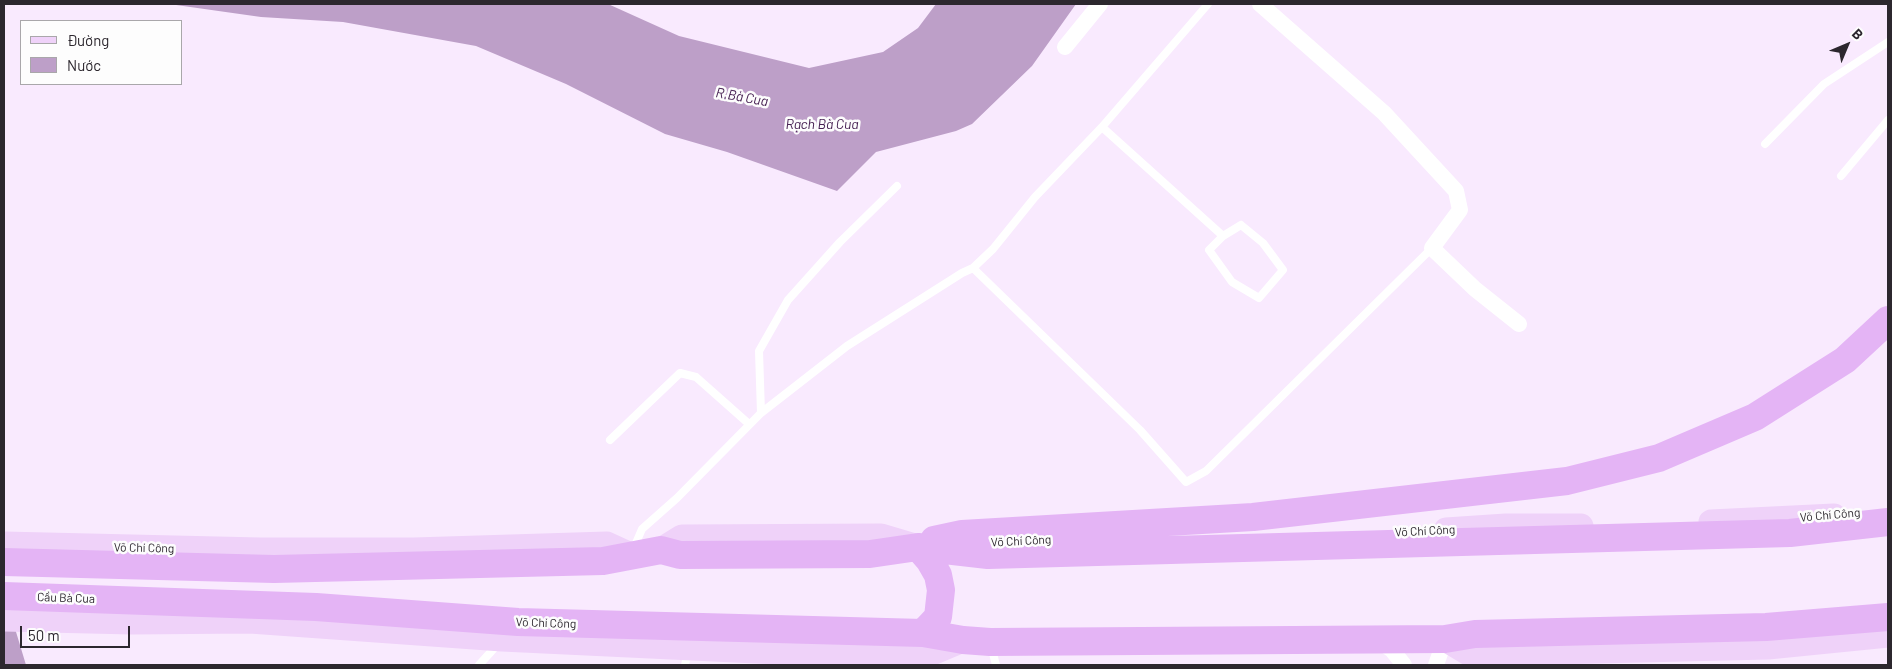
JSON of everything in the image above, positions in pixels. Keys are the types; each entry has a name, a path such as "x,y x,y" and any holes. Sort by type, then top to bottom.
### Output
{"highway":[{"path":"923,633 938,617 940,590 938,575 930,561 918,548 937,539 962,534 1254,517 1567,481 1658,458 1755,417 1845,360 1888,320"},
{"name":"Võ Chí Công","path":"107,556 274,569 603,561 661,550 680,555 860,554 918,548 988,555 1781,534 1888,522"},
{"path":"963,640 954,623 950,606 950,591 954,567 965,552"},
{"path":"4,562 107,556"},
{"name":"Cầu Bà Cua","path":"4,596 131,611"},
{"name":"Võ Chí Công","path":"131,611 316,606 510,631 689,646 779,647 923,633 963,640 993,654 1445,639 1475,634 1767,637 1879,627"}],"main road":[{"name":"Võ Chí Công","path":"965,552 974,545 991,541 1404,532 1506,526 1650,525 1826,517 1888,510"},
{"path":"4,544 107,556"},
{"name":"Cầu Bà Cua","path":"4,620 131,611"},
{"name":"Võ Chí Công","path":"779,647 932,653 963,640"}],"street":[{"path":"1065,47 1100,4"},
{"path":"1260,4 1384,113 1456,191 1460,210 1432,248 1475,289 1519,324"},
{"path":"1436,665 1445,639"},
{"path":"1378,640 1392,650 1404,665"}],"lane":[{"path":"631,555 642,529 677,498 761,412 847,346 962,273 973,268 993,249 1035,197 1102,127 1208,4"},
{"path":"1766,144 1824,84 1888,42"},
{"path":"1841,176 1888,120"},
{"path":"1102,127 1223,236"},
{"path":"761,412 759,351 788,300 840,242 897,186"},
{"path":"1241,225 1263,242 1283,270 1259,298 1232,282 1210,250 1223,236 1241,225"},
{"path":"973,268 1140,430 1186,482 1206,471 1432,248"},
{"path":"610,440 680,373 696,377 749,424"},
{"path":"480,665 510,631"}],"water":[{"name":"Rạch Bà Cua","path":"169,4 608,4 679,36 809,68 883,52 918,28 936,4 1076,4 1032,66 972,124 956,131 876,152 837,191 727,152 665,134 566,84 476,46 343,22 261,17"},
{"path":"4,592 26,665 4,665"}],"water label":[{"name":"R.Bà Cua","path":"742,97"}]}
